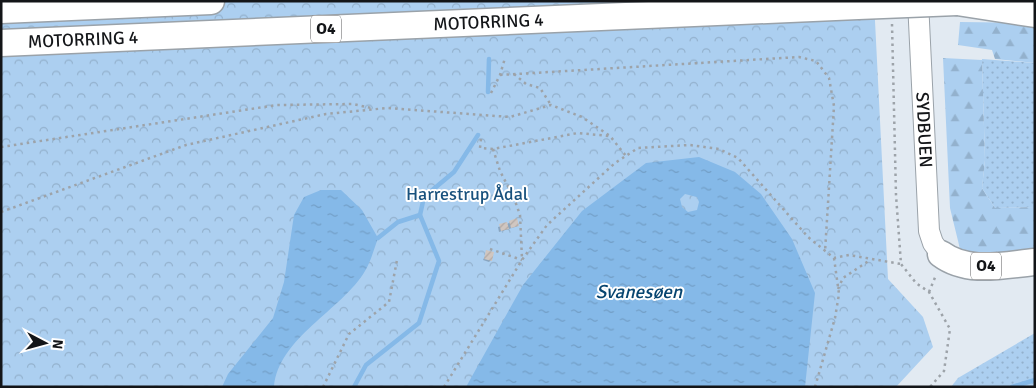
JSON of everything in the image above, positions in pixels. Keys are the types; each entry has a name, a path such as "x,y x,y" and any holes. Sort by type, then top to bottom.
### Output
{"highway":[{"name":"MOTORRING 4","path":"1,10 211,1"},
{"name":"MOTORRING 4","path":"1,43 966,2"},
{"name":"O4","path":"966,2 1035,14"},
{"name":"O4","path":"940,254 949,260 967,266 1035,262"}],"street":[{"name":"SYDBUEN","path":"918,1 929,231 933,243 940,254"}],"path":[{"path":"892,20 896,195 901,264 916,283 929,292 950,329 944,371 930,387"},
{"path":"500,75 800,57 816,61 829,78 834,106 825,252"},
{"path":"491,93 500,75 505,58"},
{"path":"513,74 526,84 540,88 551,106"},
{"path":"1,147 276,105 353,104 376,109"},
{"path":"1,212 186,145 326,114 387,108 510,117 551,106 582,117 610,136 626,156"},
{"path":"481,140 480,148 493,149 578,133 610,136"},
{"path":"444,387 522,260 547,225 616,163 638,148 690,145 718,149 738,158 808,237 834,258 849,255 901,264"},
{"path":"493,149 500,171 514,198 520,215 522,260"},
{"path":"490,249 522,260"},
{"path":"816,387 835,318 839,294 834,258"},
{"path":"838,289 843,278 871,259"},
{"path":"323,387 349,334 389,302 398,260"}],"green space":[{"name":"Harrestrup Ådal","path":"1,1 874,1 888,279 923,317 933,347 896,387 1,387"},
{"path":"960,22 1035,23 1035,63 995,59 992,50 958,45"},
{"path":"943,58 982,60 985,160 982,188 995,208 1035,207 1035,258 986,258 960,249 950,208"},
{"path":"982,59 1035,63 1035,207 995,208 982,188 985,160"},
{"path":"1035,333 1035,387 951,387 958,378"}],"water":[{"name":"Svanesøen","path":"699,157 735,172 761,194 792,239 815,293 805,387 466,387 523,285 582,211 646,163","holes":["685,194 697,197 699,202 697,210 688,212 682,207 680,199"]},
{"path":"321,190 341,190 362,210 378,238 365,271 342,299 298,339 278,370 274,387 222,387 228,374 273,318 284,282 294,215 304,197"}],"building":[{"path":"517,218 519,226 511,228 509,221"},
{"path":"507,222 509,229 501,231 499,224"},
{"path":"486,250 494,252 492,261 484,259"}],"waterway":[{"path":"488,92 489,59"},
{"path":"354,387 366,365 419,323 439,261 420,215 424,197 454,172 478,135"},
{"path":"378,238 398,222 420,215"},
{"path":"1012,387 1035,380"}]}
